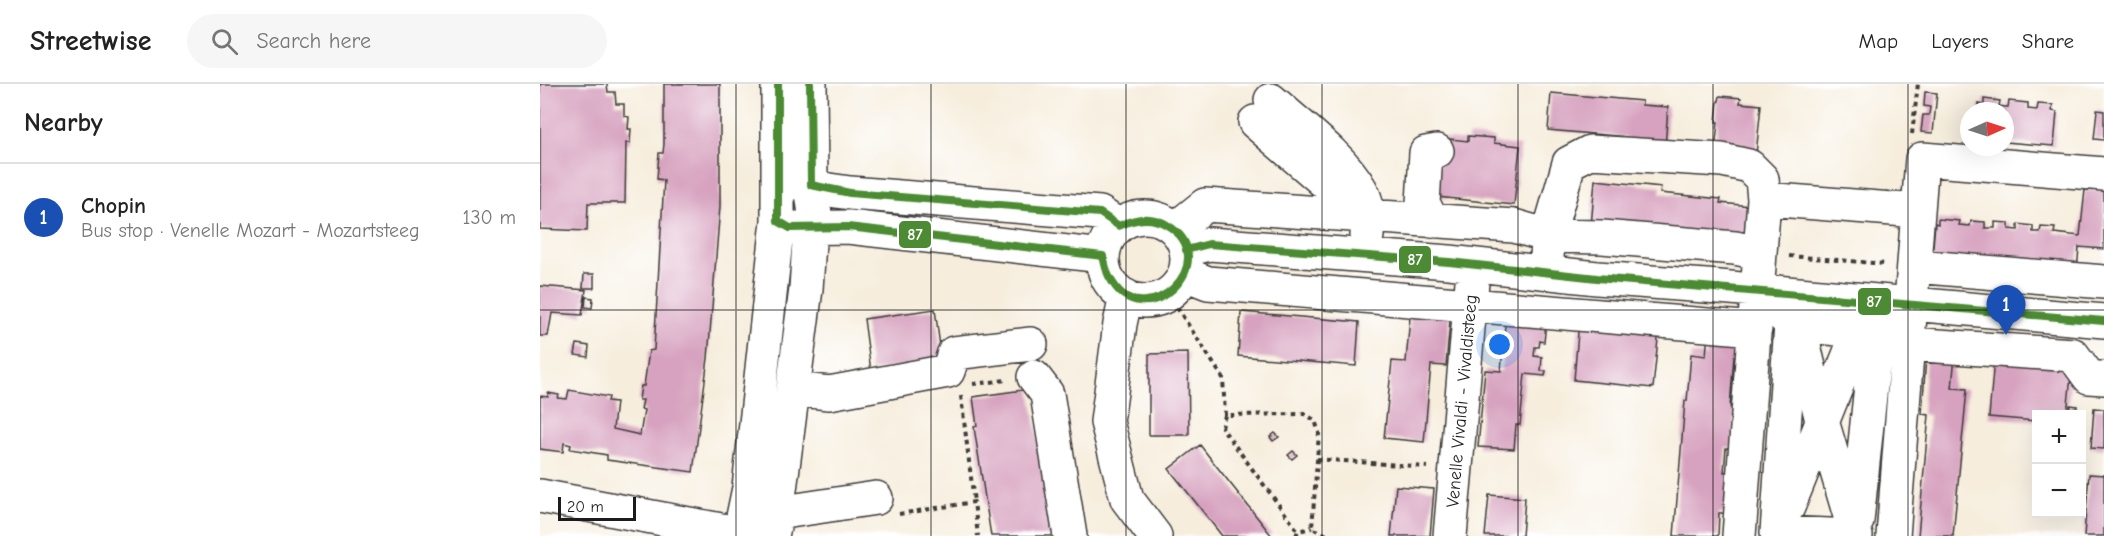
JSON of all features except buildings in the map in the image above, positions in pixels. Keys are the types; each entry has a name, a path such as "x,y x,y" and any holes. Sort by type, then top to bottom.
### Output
{"street":[{"path":"756,531 749,488 778,221 778,84"},
{"path":"756,531 793,389 806,289 810,227 815,214 811,185 810,84"},
{"path":"1263,111 1327,184 1369,217"},
{"path":"1432,221 1423,203 1426,153 1437,151"},
{"path":"1546,273 1548,236 1569,163 1590,152 1722,160 1749,166 1762,179 1764,199 1739,536"},
{"path":"1893,536 1922,159 2104,174"},
{"path":"779,188 795,182 850,193 1100,213 1119,226"},
{"path":"1764,199 1918,211"},
{"path":"1755,329 1208,283 1179,262 1162,221 1148,217 1133,219 1119,226 1106,245 1104,256 1105,272 1113,286 1126,296 1140,301 1154,300 1179,262 1205,206 1514,226 1548,236 1613,238 1735,248 1760,253"},
{"path":"1365,255 1369,217"},
{"path":"778,221 790,228 848,227 1104,256"},
{"path":"1179,262 1209,244 1365,255 1546,273 2104,321"},
{"name":"Venelle Vivaldi - Vivaldisteeg","path":"1450,536 1474,265"},
{"path":"1914,266 2104,282"},
{"path":"1757,290 1795,325 1856,536"},
{"path":"1126,296 1107,422 1127,499 1155,536"},
{"path":"1795,325 1871,324"},
{"path":"1775,535 1822,421 1871,324"},
{"path":"1856,536 1871,324"},
{"path":"1775,535 1795,325"},
{"path":"793,389 829,393 948,371 954,352 1030,344"},
{"path":"1908,344 2073,355 2089,377 2104,378"},
{"path":"1034,377 1047,394 1070,536"},
{"path":"540,496 756,531 876,498"},
{"path":"1775,535 1861,536"}],"path":[{"path":"1918,84 1911,131 1922,159"},
{"path":"1760,253 1914,266"},
{"path":"1179,262 1223,378 1225,415 1222,428 1297,533 1312,528 1329,536"},
{"path":"974,502 961,396 964,386 1034,377"},
{"path":"1225,415 1304,414 1315,420 1319,434 1312,528"},
{"path":"1317,459 1456,470"}],"transit line":[{"name":"87","path":"778,84 778,221 790,228 848,227 1103,256 1109,276 1124,295 1141,301 1158,298 1173,288 1184,274 1188,257 1183,240 1167,225 1155,220 1137,220 1119,226 1100,213 850,193 811,185 810,84"},
{"name":"87","path":"1186,250 1209,244 1449,262 1597,278 2104,321"}],"place":[{"name":"Chopin","path":"2006,335"}]}
